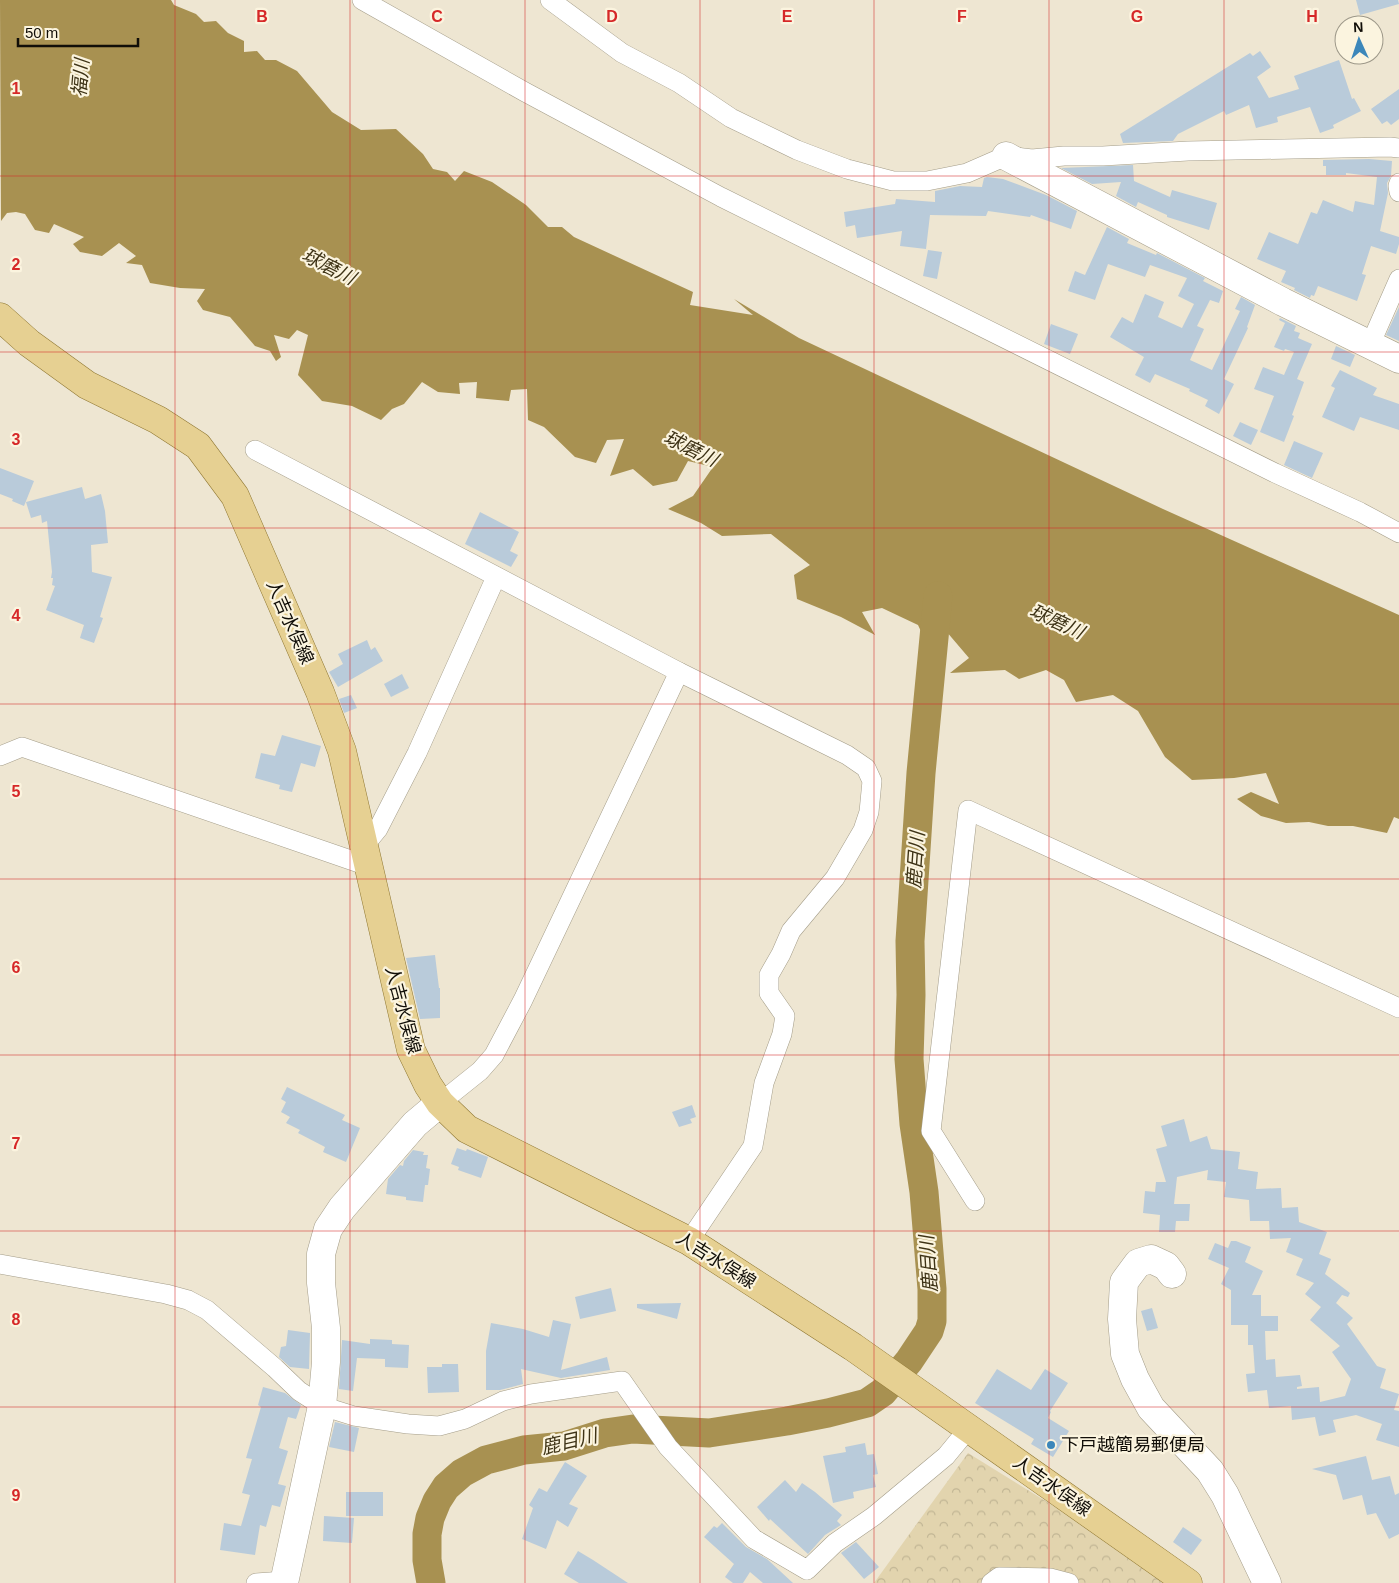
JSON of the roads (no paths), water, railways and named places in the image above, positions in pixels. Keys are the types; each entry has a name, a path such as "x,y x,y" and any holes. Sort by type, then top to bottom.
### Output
{"main road":[{"name":"人吉水俣線","path":"0,317 29,343 87,385 158,420 198,446 235,496 320,692 342,751 411,1050 428,1085 440,1103 467,1129 689,1241 853,1347 1188,1583"}],"street":[{"path":"362,0 525,92 721,197 1399,533"},
{"path":"550,0 622,53 679,83 731,118 797,150 847,169 893,181 927,181 967,173 1006,156 1032,160 1064,156 1103,156 1188,151 1399,148"},
{"path":"1006,156 1283,302 1399,359"},
{"path":"1399,183 1399,192"},
{"path":"1370,345 1399,279"},
{"path":"255,450 679,672 847,755 866,768 872,781 869,812 863,830 835,878 792,930 769,976 769,993 785,1016 782,1034 764,1083 753,1146 689,1241"},
{"path":"0,756 22,747 366,856 417,753 496,576"},
{"path":"256,1583 284,1582 292,1555 322,1406 326,1362 326,1328 321,1283 321,1254 328,1229 342,1208 415,1124 480,1071 494,1054 535,976 679,672"},
{"path":"975,1201 931,1131 968,810 1399,1008"},
{"path":"1172,1274 1166,1266 1151,1259 1138,1263 1124,1282 1122,1319 1125,1354 1135,1379 1151,1408 1210,1471 1225,1495 1267,1583"},
{"path":"0,1264 166,1294 188,1300 207,1310 275,1368 299,1392 322,1406 354,1416 408,1424 439,1426 464,1419 503,1401 531,1394 622,1381 668,1447 754,1539 801,1577 835,1543 874,1516 946,1456 969,1428"},
{"path":"991,1583 999,1578 1050,1578 1069,1583"}],"water":[{"path":"0,0 171,0 174,5 196,14 204,22 216,21 228,33 244,41 244,52 257,51 265,60 276,60 297,71 332,112 361,130 396,129 423,154 433,169 447,172 455,181 464,171 492,182 526,205 548,227 562,227 574,237 693,292 690,305 753,315 734,299 799,338 1163,509 1399,615 1399,819 1394,817 1387,833 1353,826 1328,826 1309,822 1286,823 1261,816 1237,799 1251,792 1279,804 1266,773 1234,778 1192,780 1165,757 1138,711 1113,695 1076,702 1064,680 1046,670 1019,679 1005,670 950,673 969,658 946,631 925,640 918,625 882,608 862,612 875,635 841,617 797,599 794,575 810,565 771,534 722,536 701,523 668,509 693,496 713,467 688,461 677,481 653,486 633,469 610,476 624,439 607,440 596,463 575,457 544,427 528,420 527,389 511,390 509,401 476,398 477,382 459,383 460,394 438,392 422,382 404,404 392,409 381,420 352,406 322,401 298,375 308,335 297,330 289,339 274,335 281,357 276,361 270,351 255,346 230,317 203,310 197,301 205,289 180,288 150,283 142,265 126,263 136,256 119,243 102,256 80,252 73,244 84,237 54,224 49,233 35,230 25,214 16,212 7,213 1,221"}],"waterway":[{"name":"鹿目川","path":"431,1583 427,1560 427,1534 430,1518 437,1501 446,1487 462,1473 486,1460 524,1450 564,1446 605,1433 633,1429 709,1433 787,1421 867,1403 883,1392 909,1361 929,1331 932,1321 932,1289 924,1192 914,1124 909,1059 910,941 921,773 938,596"}],"place":[{"name":"下戸越簡易郵便局","path":"1051,1445"}],"water label":[{"name":"福川","path":"80,78"},
{"name":"球磨川","path":"329,266"},
{"name":"球磨川","path":"691,448"},
{"name":"球磨川","path":"1057,621"}]}
